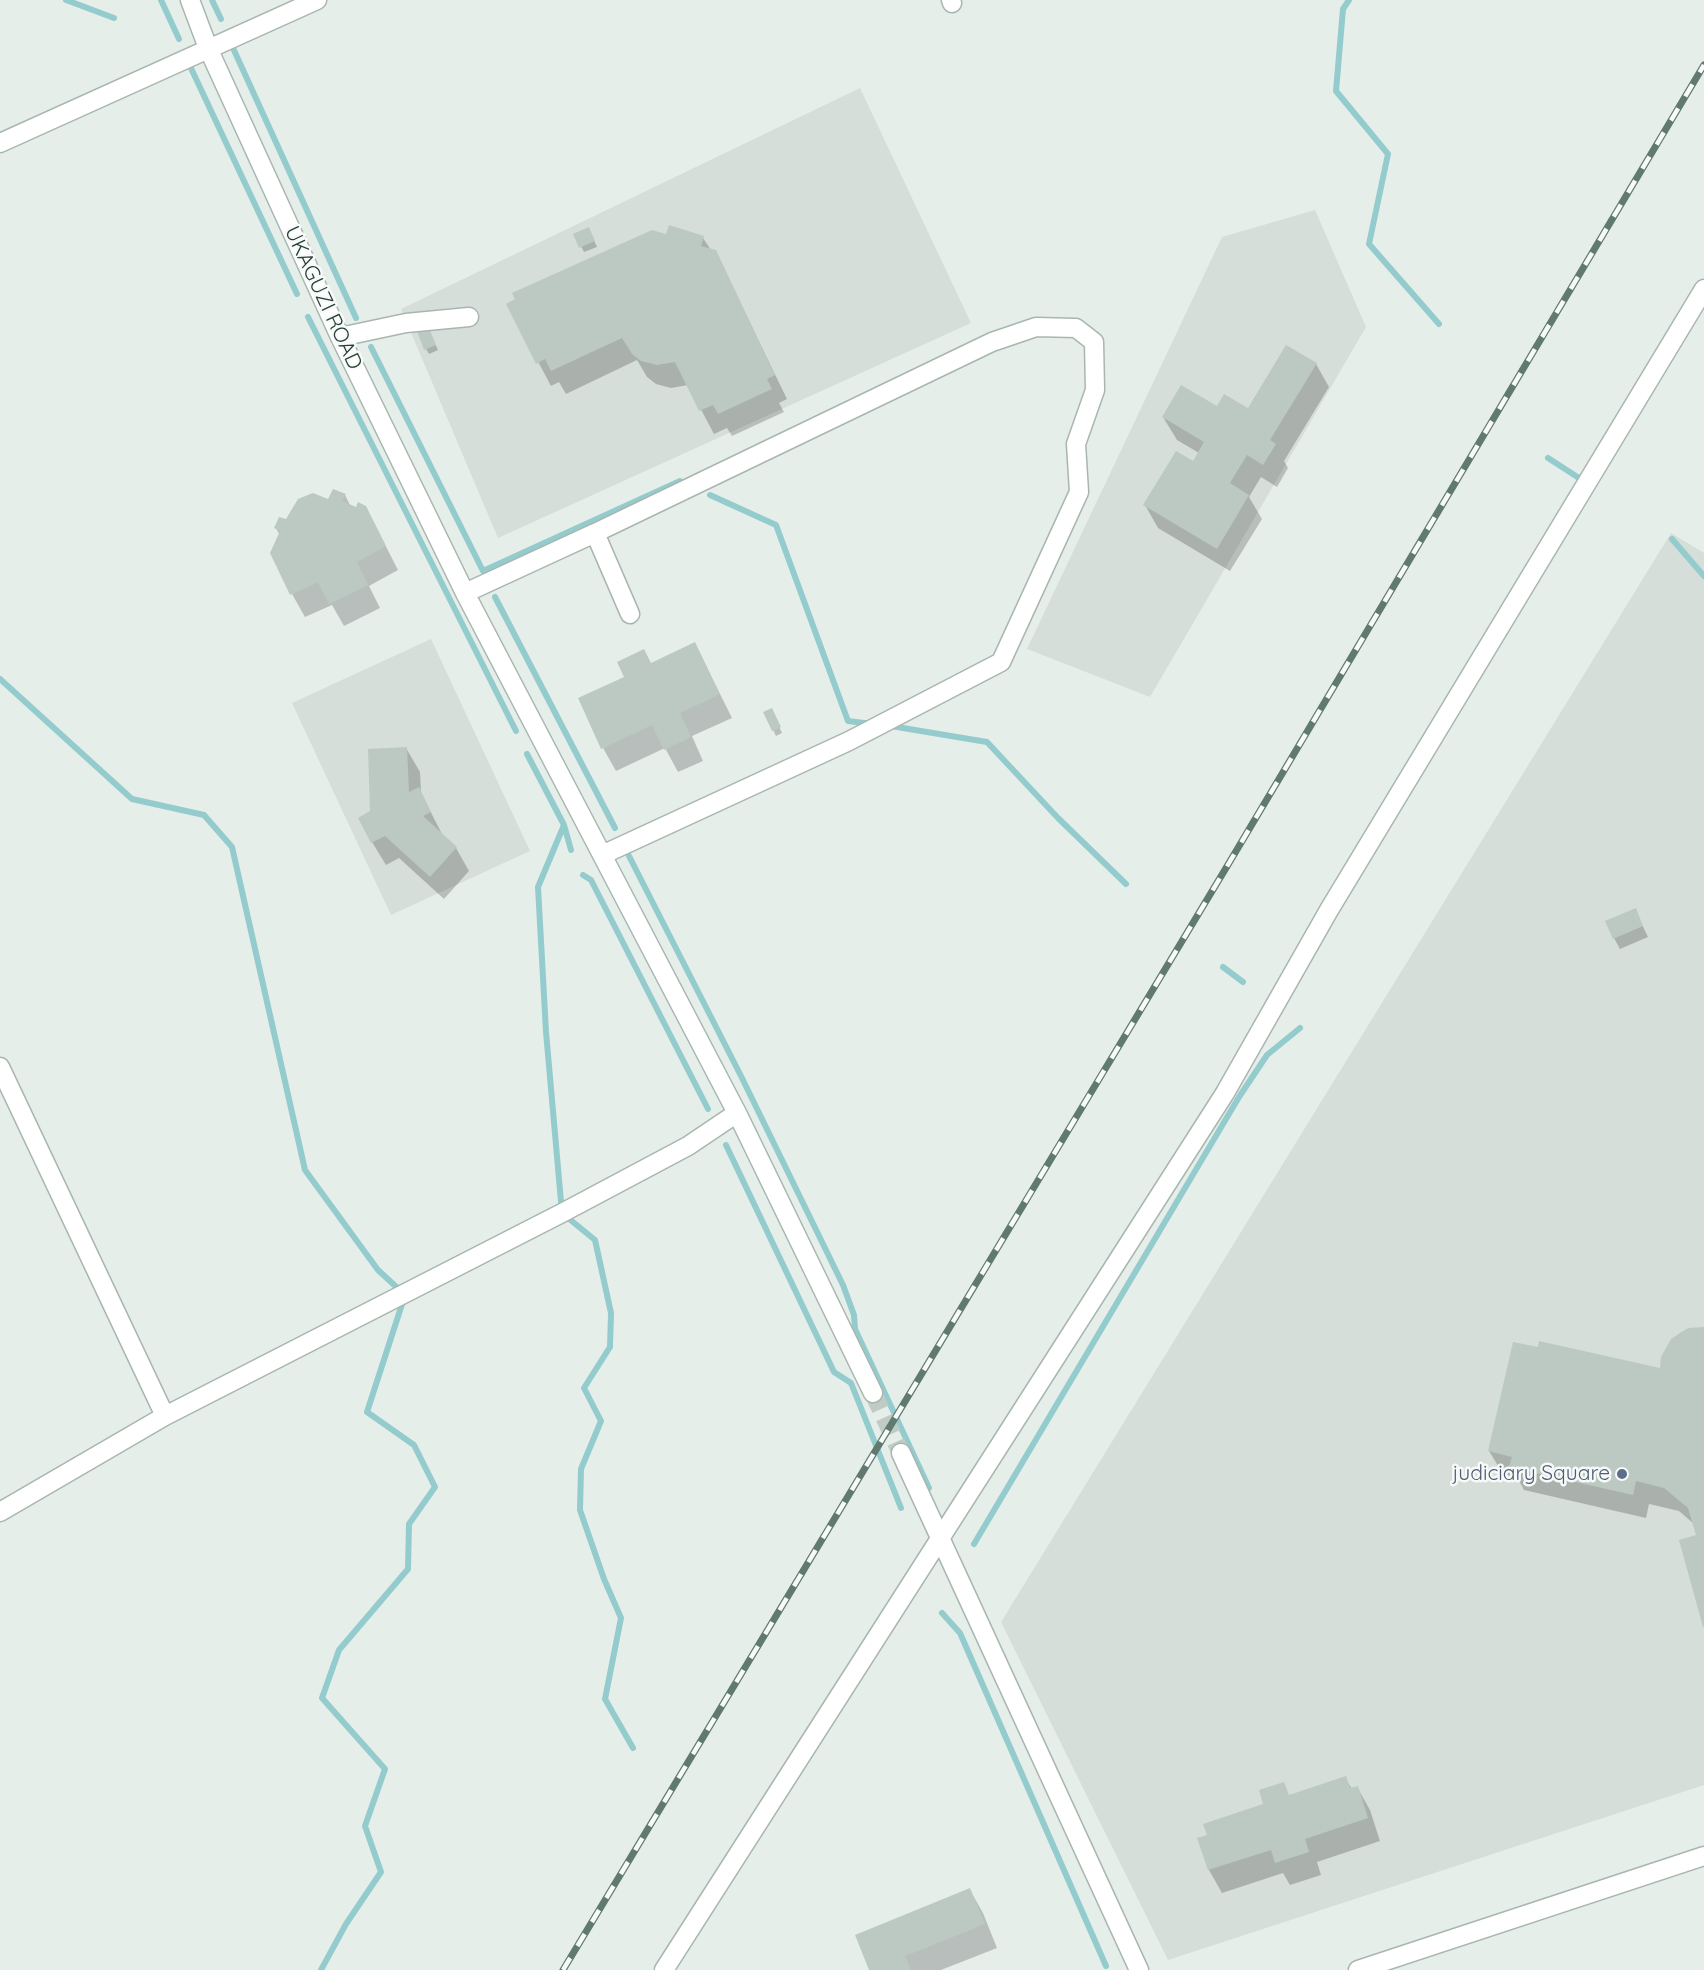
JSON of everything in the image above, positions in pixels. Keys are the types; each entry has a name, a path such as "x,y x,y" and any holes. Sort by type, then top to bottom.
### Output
{"street":[{"name":"UKAGUZI ROAD","path":"190,0 208,48 340,337 465,593 737,1113 873,1393"},
{"path":"0,143 168,69 208,48 316,0"},
{"path":"664,1970 1225,1093 1329,910 1704,289"},
{"path":"340,337 406,323 468,317"},
{"path":"465,593 993,342 1036,327 1076,328 1094,342 1095,390 1076,444 1079,492 1001,662 849,741 602,855"},
{"path":"595,533 630,614"},
{"path":"0,1067 165,1416"},
{"path":"0,1512 165,1416 572,1208 688,1146 737,1113"},
{"path":"902,1453 1139,1970"},
{"path":"1358,1970 1704,1856"}],"shaded area":[{"path":"860,88 971,323 498,538 401,309"},
{"path":"1315,210 1366,327 1150,697 1027,649 1222,237"},
{"path":"1671,533 1704,553 1704,1785 1168,1960 1001,1622"},
{"path":"431,639 530,851 391,915 292,703"}],"building":[{"path":"669,225 704,236 701,246 716,250 775,375 767,379 772,389 718,414 713,405 699,411 675,362 657,365 641,361 632,354 622,338 551,371 545,359 536,364 506,304 515,299 512,293 652,230 666,234"},
{"path":"589,227 595,241 579,248 573,234"},
{"path":"428,326 436,345 424,350 417,331"},
{"path":"1286,345 1317,363 1270,440 1276,444 1263,465 1247,455 1230,483 1249,495 1217,549 1143,505 1176,451 1193,461 1204,442 1162,417 1181,385 1217,406 1224,394 1248,408"},
{"path":"333,489 346,494 342,501 356,507 358,502 366,506 386,546 357,562 368,585 329,604 318,582 290,595 270,553 280,531 274,528 279,517 286,519 298,499 313,493 328,499"},
{"path":"695,642 720,694 680,713 691,737 664,750 652,725 601,749 578,698 624,677 617,662 644,649 651,663"},
{"path":"772,708 781,727 772,731 763,712"},
{"path":"407,747 409,792 419,787 431,812 423,816 457,847 430,877 385,836 371,843 358,818 370,811 368,749"},
{"path":"1636,908 1643,926 1613,939 1605,921"},
{"name":"judiciary Square","path":"1704,1327 1703,1627 1679,1540 1696,1535 1688,1508 1664,1488 1636,1481 1633,1495 1509,1467 1512,1457 1488,1451 1513,1342 1538,1347 1539,1341 1660,1368 1661,1357 1671,1339 1688,1328"},
{"path":"1346,1776 1350,1788 1358,1786 1368,1818 1305,1839 1309,1852 1275,1863 1271,1850 1208,1870 1197,1838 1207,1835 1203,1824 1263,1804 1259,1790 1284,1782 1289,1795"},
{"path":"970,1888 985,1924 905,1956 911,1970 869,1970 855,1935"}],"waterway":[{"path":"66,0 114,18"},
{"path":"161,0 179,39"},
{"path":"212,0 221,19"},
{"path":"1349,0 1343,9 1336,91 1388,154 1369,244 1439,324"},
{"path":"233,48 356,318"},
{"path":"190,66 297,294"},
{"path":"308,317 516,731"},
{"path":"371,347 483,571 680,481"},
{"path":"1548,458 1579,478"},
{"path":"710,495 776,525 848,721 872,724"},
{"path":"1672,539 1704,576"},
{"path":"495,597 615,828"},
{"path":"0,679 132,799 204,815 232,847 305,1170 378,1270 405,1295 367,1412 414,1445 435,1487 409,1524 408,1569 339,1650 322,1698 385,1769 365,1826 381,1872 346,1924 321,1970"},
{"path":"891,726 987,742 1058,818 1126,884"},
{"path":"527,754 564,825 571,850"},
{"path":"564,825 538,887 546,1032 562,1213 595,1240 611,1313 610,1347 584,1388 601,1421 581,1469 580,1510 604,1579 621,1618 605,1699 633,1748"},
{"path":"629,856 741,1076 843,1285 854,1315 855,1329 929,1488"},
{"path":"583,875 591,880 708,1109"},
{"path":"1223,967 1243,982"},
{"path":"974,1544 1239,1097 1267,1055 1300,1028"},
{"path":"726,1145 834,1372 851,1383 901,1508"},
{"path":"942,1613 960,1633 1106,1966"}],"tunnel":[{"path":"873,1393 901,1453"}],"railway":[{"path":"563,1970 1226,868 1704,65"}],"place":[{"name":"judiciary Square","path":"1622,1474"}]}
